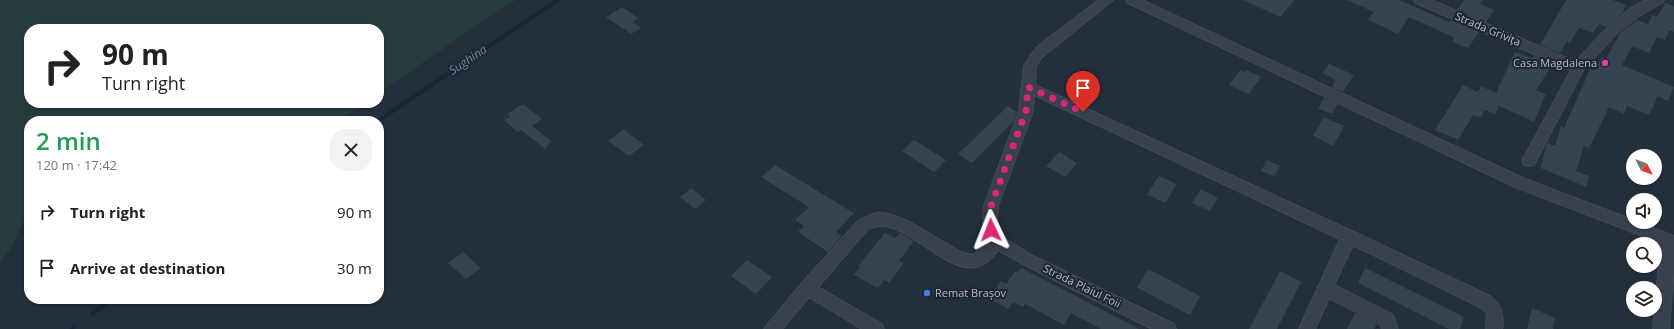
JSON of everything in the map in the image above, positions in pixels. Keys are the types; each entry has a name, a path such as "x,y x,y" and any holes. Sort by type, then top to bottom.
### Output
{"street":[{"path":"772,329 863,225 872,220 882,219 892,222 949,253 968,261 977,261 984,258 996,241 990,221 991,206 1026,111 1030,66 1037,55 1046,46 1108,0"},
{"path":"1132,0 1520,183 1671,241 1661,329"},
{"name":"Strada Grivița","path":"1420,0 1578,68"},
{"path":"1530,161 1578,68 1606,36 1635,14 1658,0"},
{"path":"1028,87 1349,236 1484,301 1493,307 1496,312 1494,329"},
{"path":"1307,329 1349,236"},
{"name":"Strada Plaiul Foii","path":"996,241 1028,260 1168,329"},
{"path":"807,288 876,329"},
{"path":"1325,288 1387,320 1390,324 1390,329"}],"green space":[{"path":"0,0 516,0 384,90 384,24 24,24 24,108 357,108 345,116 24,116 24,220 11,248 0,263"}],"building":[{"path":"1243,0 1295,0 1280,17"},
{"path":"1347,0 1399,0 1449,22 1451,20 1479,32 1468,48 1452,42 1455,38 1409,17 1398,34 1368,20 1374,12"},
{"path":"1464,0 1483,0 1480,4 1494,10 1486,22 1457,10"},
{"path":"1566,0 1613,0 1626,5 1622,13 1606,27 1600,24 1592,33 1579,28 1570,43 1567,41 1560,53 1540,45"},
{"path":"1665,3 1674,6 1674,32 1669,30 1665,40 1657,37 1649,53 1632,46 1622,65 1674,87 1668,101 1658,96 1649,115 1627,106 1624,114 1609,107 1589,148 1584,146 1576,171 1589,176 1586,187 1541,168 1546,145 1547,143 1555,146 1561,126 1564,128 1590,69 1594,70 1602,57 1606,59 1620,33 1637,20 1648,24 1652,15 1657,17"},
{"path":"622,7 638,18 633,22 641,28 631,34 606,17"},
{"path":"1515,52 1532,58 1534,56 1553,64 1536,90 1546,94 1534,122 1499,106 1495,114 1485,110 1480,118 1473,115 1458,140 1435,130 1463,85 1478,92 1481,86 1496,93"},
{"path":"1329,64 1354,75 1343,92 1332,87 1336,80 1322,73"},
{"path":"1240,70 1245,72 1247,70 1261,77 1249,94 1229,85"},
{"path":"1324,98 1338,104 1332,114 1318,108"},
{"path":"523,104 542,119 532,126 551,141 545,149 521,130 518,132 504,120 510,117 507,114"},
{"path":"1008,106 1017,112 1013,122 972,163 958,154"},
{"path":"1324,117 1344,126 1333,146 1313,136"},
{"path":"623,129 644,145 629,156 608,141"},
{"path":"914,140 946,160 934,172 902,151"},
{"path":"1059,152 1077,163 1065,177 1046,166"},
{"path":"1267,160 1280,166 1274,176 1261,171"},
{"path":"775,165 854,213 836,232 842,236 828,252 798,232 804,226 795,220 809,207 761,177"},
{"path":"1159,176 1177,184 1165,203 1147,194"},
{"path":"691,188 706,200 695,209 680,197"},
{"path":"1201,189 1218,198 1210,211 1192,203"},
{"path":"885,233 895,238 900,233 914,241 899,261 904,263 889,283 884,280 878,288 854,275 860,267 858,266"},
{"path":"463,252 481,268 466,279 448,263"},
{"path":"747,260 772,277 756,294 731,276"},
{"path":"1021,268 1139,329 1101,329 1071,313 1064,325 1025,304 1023,307 1013,302 1008,309 989,298 1001,281 1006,284 1015,271 1017,273"},
{"path":"1365,268 1464,317 1460,329 1449,329 1358,283"},
{"path":"1148,269 1200,296 1190,315 1137,288"},
{"path":"1280,271 1301,282 1277,329 1249,329"},
{"path":"1532,308 1555,318 1553,329 1527,329"},
{"path":"1355,313 1377,324 1374,329 1347,329"}],"waterway":[{"name":"Sughina","path":"384,117 558,0"},
{"name":"Sughina","path":"92,314 107,304"}],"place":[{"name":"Casa Magdalena","path":"1605,63"},
{"name":"Remat Brașov","path":"927,293"}],"route":[{"path":"991,230 991,206 1026,111 1029,96 1028,87 1083,112"}]}
